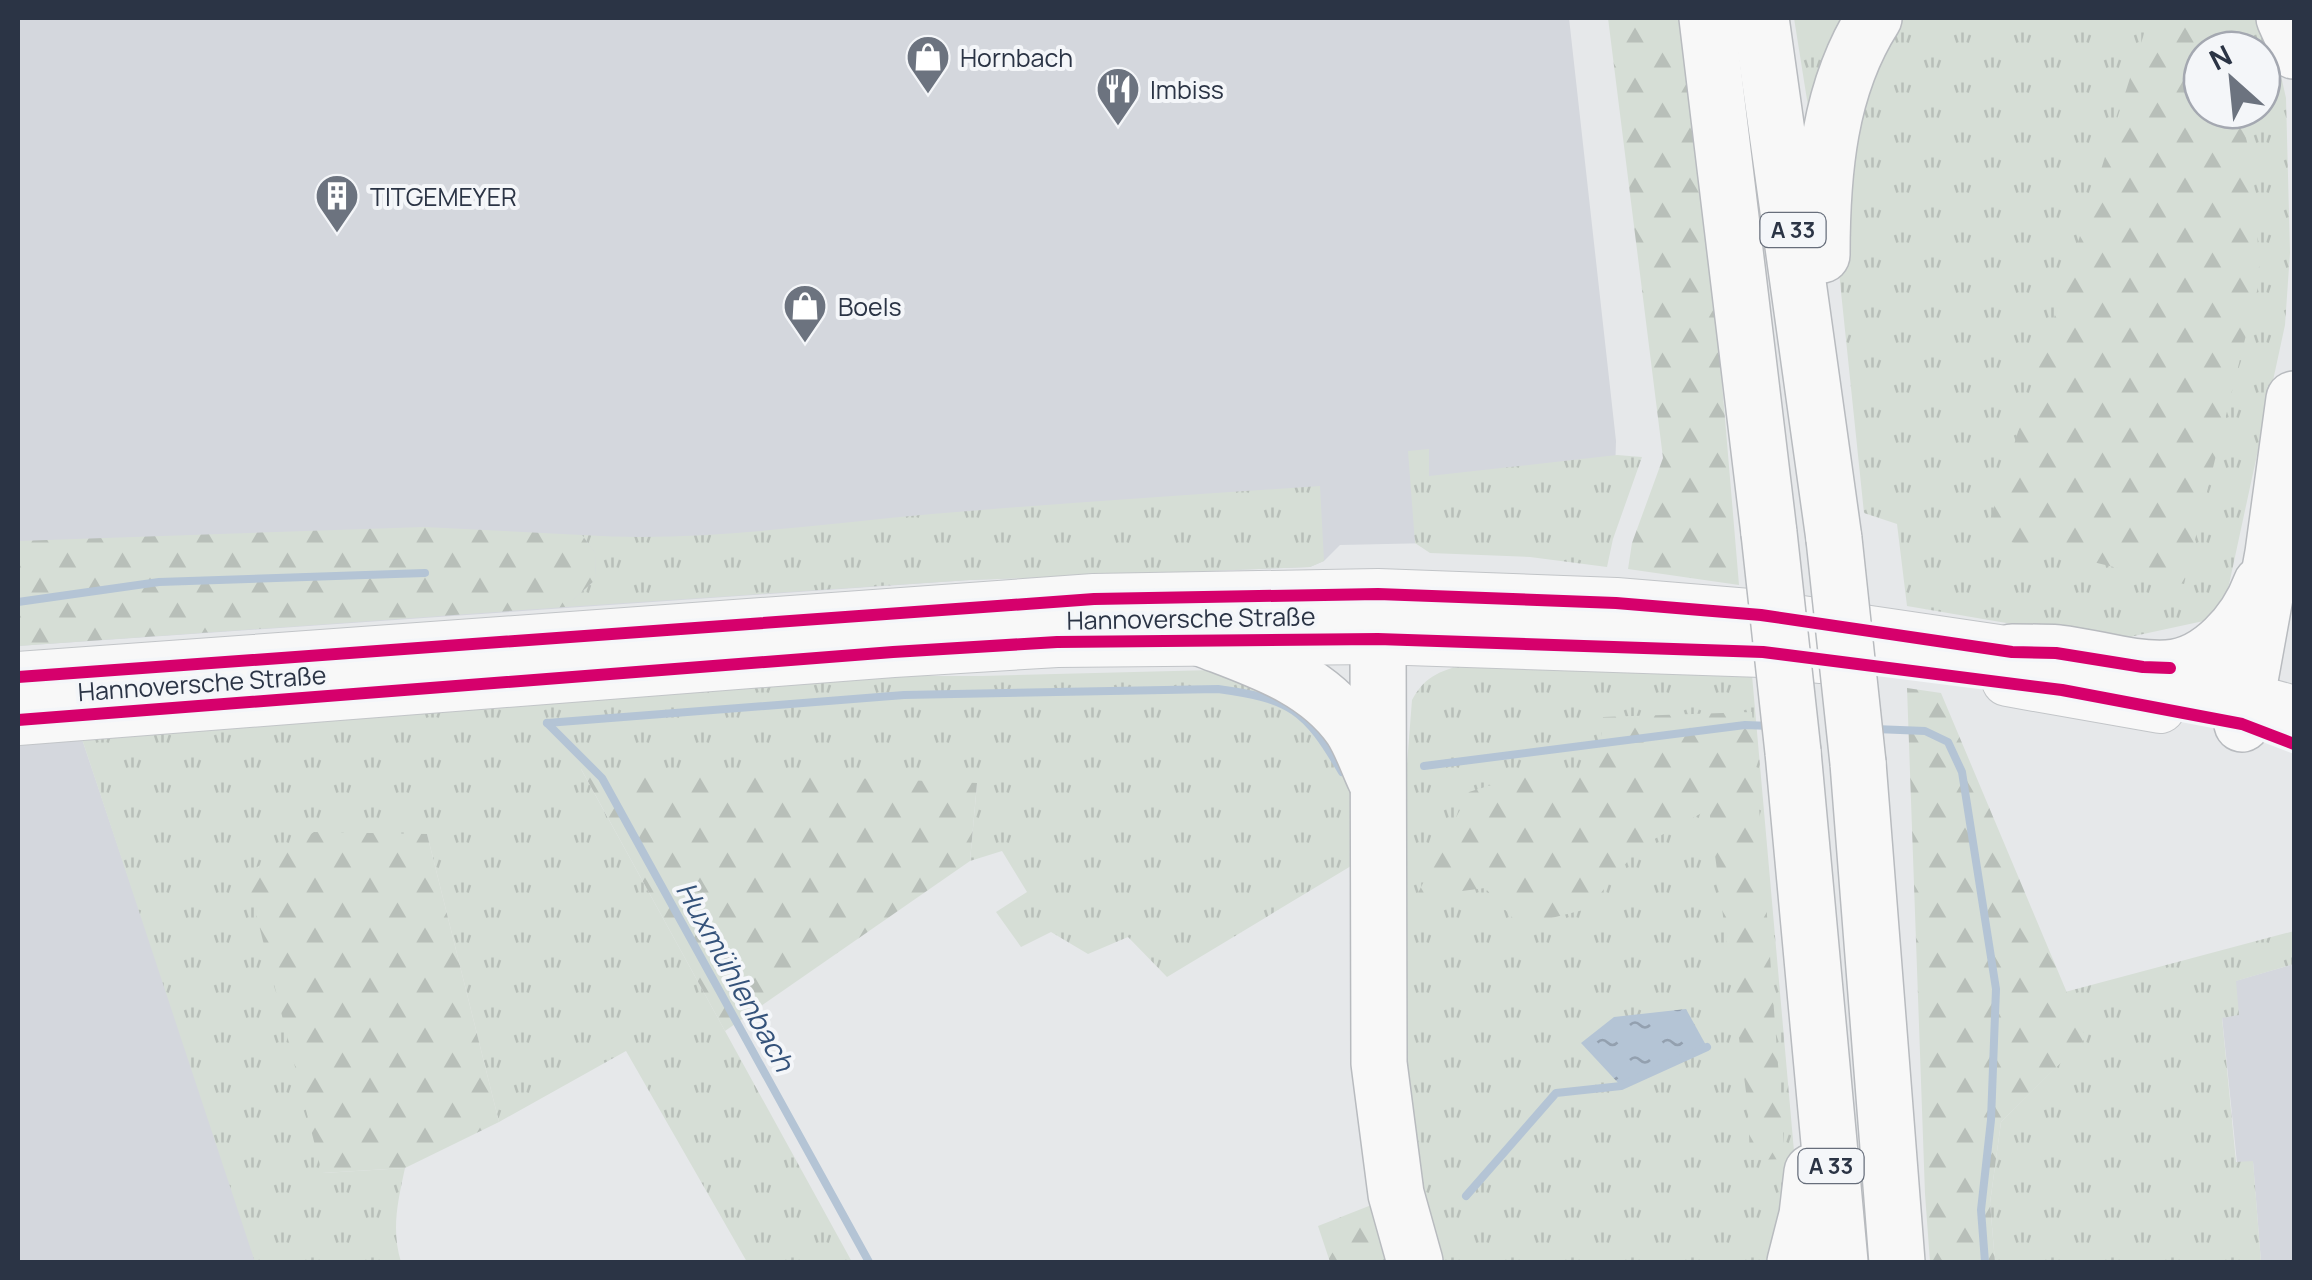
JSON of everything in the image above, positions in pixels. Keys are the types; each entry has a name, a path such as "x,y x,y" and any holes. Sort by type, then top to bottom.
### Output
{"highway":[{"name":"A 33","path":"1708,18 1794,752 1840,1262"},
{"name":"A 33","path":"1761,18 1834,539 1858,762 1896,1262"},
{"path":"1819,443 1822,194 1830,129 1855,48 1874,18"},
{"path":"2284,18 2294,51"},
{"path":"2261,711 2273,553 2294,399"},
{"path":"2273,553 2280,616 2294,650"},
{"path":"2012,652 2056,653 2143,667 2170,668 2198,660 2239,623 2258,591 2273,553"},
{"path":"1378,616 1379,1063 1396,1194 1414,1262"},
{"path":"1203,639 1276,668 1320,694 1352,729 1377,783"},
{"path":"1795,1262 1807,1216 1822,1069"}],"main road":[{"name":"Hannoversche Straße","path":"18,677 1094,599 1378,616 1763,652 2261,711"},
{"name":"Hannoversche Straße","path":"18,720 911,651 1203,639 1378,616 1616,602 1760,615 2012,652 2052,667 2261,711"},
{"path":"2261,711 2294,744"}],"shaded area":[{"path":"18,18 1569,18 1616,441 1613,539 1340,545 1324,561 1310,567 970,580 18,646"},
{"path":"81,736 255,1262 18,1262 18,741"},
{"path":"2294,964 2294,1262 2261,1262 2253,1162 2237,1163 2222,1017 2235,981"}],"green space":[{"path":"1608,18 1683,18 1706,193 1739,585 1628,569 1632,543 1663,458"},
{"path":"1794,18 1874,18 1822,194"},
{"path":"1887,18 2268,18 2271,30 2182,30 2182,130 2282,130 2282,80 2286,98 2290,253 2285,325 2222,617 2111,641 1907,606 1897,524 1864,513 1835,234 1868,51"},
{"path":"2149,18 2215,18 2218,30 2182,30 2182,130 2244,130 2253,166 2260,279 2184,584 1985,536"},
{"path":"1429,449 1429,476 1617,455 1642,457 1607,567 1530,557 1430,553 1415,543 1408,451"},
{"path":"1320,486 1324,561 1310,567 970,580 565,607 595,580 596,554 582,535 714,535 980,510"},
{"path":"424,527 582,535 596,554 595,580 565,607 18,646 18,541"},
{"path":"1471,663 1752,675 1799,1208 1787,1262 1432,1262 1423,1241 1393,942 1412,700 1436,674"},
{"path":"1213,670 1290,688 1353,778 1356,863 1167,977 1128,937 1088,954 1051,932 1021,947 996,912 1027,892 1002,851 970,861 977,784 581,769 852,1262 747,1262 626,1051 499,1122 427,834 323,1173 405,1168 396,1226 401,1262 255,1262 81,736 856,676"},
{"path":"1907,688 1941,693 2086,1038 2001,1122 1990,1203 1995,1262 1930,1262"},
{"path":"1752,712 1785,1159 1750,1160 1748,1107 1709,809 1640,847 1587,909 1520,926 1485,888 1416,897 1469,792 1529,773 1598,766 1603,717"},
{"path":"580,767 977,783 970,861 725,1031"},
{"path":"314,832 427,834 499,1122 405,1168 322,1173 246,874"},
{"path":"2294,931 2294,964 2236,981 2239,1015 2222,1018 2236,1162 2253,1161 2261,1262 1995,1262 1990,1203 2001,1122 2085,1038 2065,992"},
{"path":"1374,1204 1392,1262 1330,1262 1318,1226"}],"water":[{"path":"1686,1009 1707,1047 1621,1086 1581,1043 1614,1017"}],"waterway":[{"name":"Huxmühlenbach","path":"18,602 159,582 425,573"},
{"path":"547,723 904,695 1218,689 1263,697 1294,711 1317,734 1342,772"},
{"name":"Huxmühlenbach","path":"547,723 602,778 869,1262"},
{"path":"1424,766 1745,725 1771,726"},
{"path":"1875,729 1925,731 1948,742 1962,772 1996,989 1991,1120 1981,1210 1985,1262"},
{"path":"1466,1196 1556,1093 1621,1086 1707,1047"}],"cycle path":[{"path":"18,677 1094,599 1378,594 1616,603 1761,615 2012,652 2056,653 2170,668"},
{"path":"18,720 1057,642 1378,639 1763,652 2062,690 2242,724 2294,744"}],"place":[{"name":"Hornbach","path":"928,95"},
{"name":"Imbiss","path":"1118,127"},
{"name":"TITGEMEYER","path":"337,234"},
{"name":"Boels","path":"805,344"}]}
